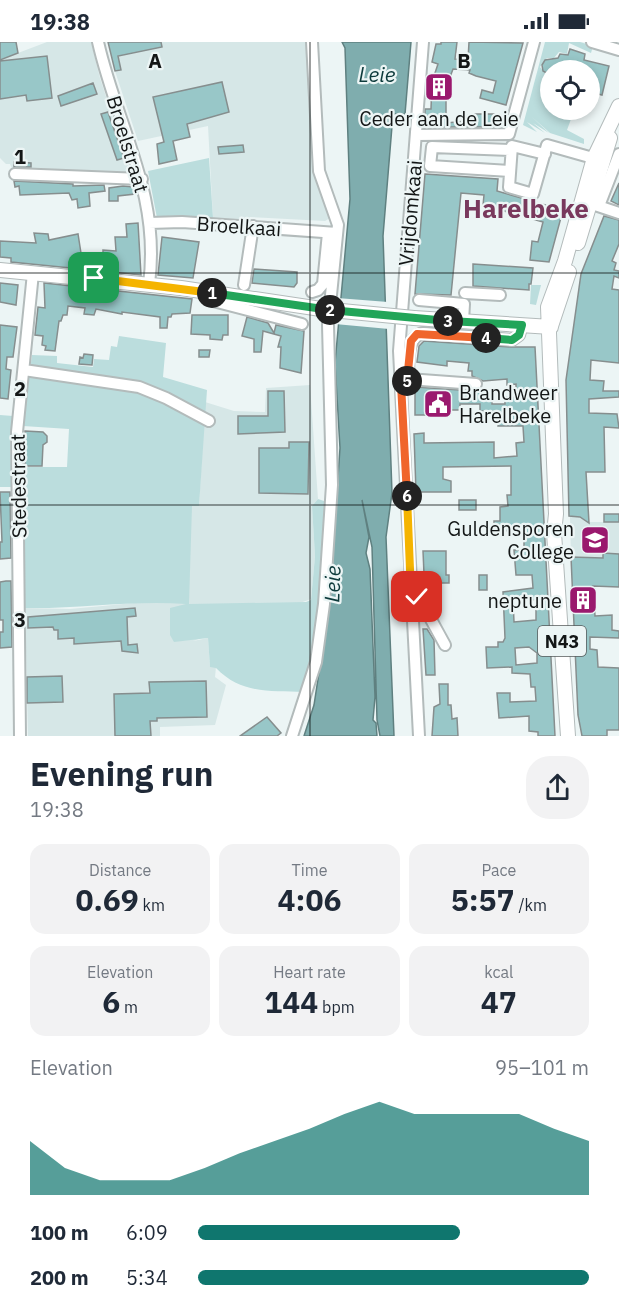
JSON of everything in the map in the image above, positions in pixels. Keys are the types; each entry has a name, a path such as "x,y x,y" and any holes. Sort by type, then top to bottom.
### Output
{"main road":[{"name":"N43","path":"568,736 554,533 556,507 551,327 548,307 565,261 584,188 618,111"},
{"name":"N43","path":"551,327 595,204 598,159"},
{"path":"0,270 148,284 321,309 521,328 551,327"}],"street":[{"name":"Broelstraat","path":"98,42 142,179 149,223 148,284"},
{"path":"312,42 320,171 336,217 323,284 318,290 312,292"},
{"name":"Vrijdomkaai","path":"405,381 400,331 423,42"},
{"path":"416,135 509,134 534,42"},
{"path":"592,42 619,50"},
{"path":"545,154 512,146 509,187 533,194 545,154 547,145 598,159"},
{"path":"510,171 430,166 432,147 512,150"},
{"path":"595,204 619,153"},
{"path":"15,174 142,179"},
{"path":"584,188 595,204 619,213"},
{"name":"Broelkaai","path":"149,223 182,222 333,232"},
{"path":"244,285 253,226"},
{"path":"292,736 313,679 324,604 332,485 328,325 333,232"},
{"name":"Stedestraat","path":"20,736 16,432 33,273"},
{"path":"211,293 213,302 302,324"},
{"path":"419,300 500,295"},
{"path":"463,321 465,298"},
{"path":"420,736 411,594 405,381 411,341 419,334 512,340 521,328"},
{"path":"24,370 139,387 166,398 209,421"},
{"path":"405,381 476,384"},
{"path":"411,594 422,603 445,645"}],"shaded area":[{"path":"0,42 16,42 18,53 47,42 91,42 100,78 132,177 12,169 10,164 6,164 0,158"},
{"path":"108,42 308,42 330,218 325,221 250,217 249,221 213,218 208,126 138,141 115,71 121,70 118,52"},
{"path":"545,42 580,42 593,46 591,53 569,43 567,54 559,52 554,58 540,60"},
{"path":"540,61 540,120 571,120 567,130 584,139 584,144 550,133 532,117 549,133 533,123 545,133 527,122 537,132 523,125"},
{"path":"209,158 213,218 157,218 148,171"},
{"path":"531,285 541,285 536,305 530,304"},
{"path":"119,336 166,343 163,377 207,390 199,506 192,506 189,604 306,602 311,600 315,556 312,506 318,499 324,501 322,598 315,645 304,692 268,691 246,687 236,683 216,668 210,667 208,638 174,642 170,635 170,608 186,604 146,603 25,608 23,467 67,467 69,429 23,426 32,355 57,356 57,363 93,367 94,359 109,360 111,346 117,347"},
{"path":"310,385 318,499 312,506 315,556 311,599 193,641 208,638 210,667 216,667 215,677 226,685 215,725 160,727 160,736 28,736 25,608 70,609 156,601 192,506 199,506 205,402 234,411 265,412 266,388"},
{"path":"0,415 13,416 10,443 12,487 0,487"},
{"name":"Guldensporen College","path":"570,517 580,517 588,522 619,522 619,571 610,558 571,557"}],"water":[{"name":"Leie","path":"342,42 411,42 405,114 393,114 383,236 392,493 386,537 394,736 380,736 377,720 372,547 362,500 369,537 366,553 370,569 375,697 373,720 376,723 377,736 304,736 314,705 329,607 340,448 335,363 350,199 345,48"}],"pier":[{"path":"337,298 388,302 389,329 335,324"}],"building":[{"path":"0,42 16,42 18,53 0,60"},
{"path":"108,42 161,42 162,47 118,56 121,70 115,71"},
{"path":"441,42 457,42 455,59 468,60 469,42 523,43 506,105 480,98 482,90 493,93 496,81 476,76 469,73 470,70 453,69 442,99 446,99 446,123 466,121 466,116 473,114 499,114 499,127 437,127 437,125 432,125 432,116 425,116 425,109 431,109 432,82 438,64 432,62 436,44 441,44"},
{"path":"570,49 585,54 584,60 545,60 558,58 560,54 568,55"},
{"path":"47,56 52,98 27,101 26,95 0,99 0,61"},
{"path":"600,64 609,66 602,95 600,94"},
{"path":"222,82 229,112 187,124 190,137 173,141 177,160 159,164 157,144 164,142 153,97"},
{"path":"93,83 97,94 61,106 58,96"},
{"path":"108,112 124,158 117,160 101,114"},
{"path":"243,145 244,152 219,154 218,147"},
{"path":"14,162 31,163 31,167 14,167"},
{"path":"425,174 498,179 497,191 563,210 549,262 530,260 532,241 538,242 543,222 483,205 484,195 461,193 451,295 415,294"},
{"path":"14,181 73,184 73,186 104,185 105,191 89,193 90,206 78,208 77,199 72,200 69,193 20,195 19,186 15,187"},
{"path":"619,183 619,205 611,201"},
{"path":"134,187 135,194 118,196 118,201 109,201 109,188"},
{"path":"604,216 619,220 619,244 612,261 616,263 614,270 619,271 619,278 614,276 612,289 619,290 619,363 591,360 590,380 604,381 603,391 619,391 619,397 589,399 589,413 617,414 619,428 604,427 605,472 586,472 589,523 580,517 569,516 566,380 581,274"},
{"path":"138,223 141,275 11,262 11,258 0,257 0,241 36,243 34,233 48,234 49,240 78,234 81,253 103,254 103,250 116,251 115,237 127,237 126,224"},
{"path":"162,237 199,242 193,278 158,275"},
{"path":"473,264 533,268 529,290 473,286"},
{"path":"254,269 297,272 297,283 294,287 252,283"},
{"path":"0,283 18,285 16,305 0,302"},
{"path":"44,283 192,299 190,313 172,314 168,317 167,328 160,328 160,317 96,309 94,315 84,314 85,308 68,306 67,315 63,315 59,321 55,351 45,350 46,346 42,345 43,336 35,335 38,307 45,308"},
{"path":"192,315 228,315 228,335 223,335 222,340 210,339 210,335 191,334"},
{"path":"247,317 268,323 274,333 276,325 304,331 301,373 280,368 281,347 278,347 281,336 263,331 261,352 254,352 254,339 242,336"},
{"path":"0,325 17,327 13,357 7,357 6,369 11,370 8,399 0,398"},
{"path":"424,341 535,347 555,736 538,736 538,732 529,731 529,716 499,718 497,693 510,693 510,702 536,701 535,687 531,687 530,674 512,673 512,667 487,668 486,647 498,647 498,642 503,642 505,638 503,592 533,588 532,575 516,575 514,550 524,550 524,532 494,530 494,521 500,521 500,507 508,506 507,495 511,495 511,466 443,467 443,479 451,481 451,492 416,492 414,434 424,433 424,443 494,442 494,458 517,456 516,443 524,442 523,426 498,426 498,422 493,422 492,411 480,411 480,404 460,404 460,410 444,410 444,415 415,415 415,387 475,391 481,389 481,397 492,398 492,404 505,404 505,397 516,397 516,384 507,385 507,379 483,381 472,376 472,371 468,371 469,363 447,361 447,366 417,362 419,346","holes":["513,599 536,600 536,620 514,622","529,647 537,653 537,663 516,665 515,648"]},
{"path":"199,350 210,350 209,357 199,357"},
{"path":"84,354 93,355 92,365 79,364 80,357 83,358"},
{"path":"268,391 284,391 285,432 238,434 238,416 268,416"},
{"path":"25,431 43,432 47,436 47,442 43,445 42,466 25,466"},
{"path":"289,442 309,442 308,494 259,493 259,448 289,448"},
{"path":"0,492 10,492 11,558 0,559 0,542 2,542"},
{"path":"459,500 476,500 476,510 459,510"},
{"path":"604,514 619,514 619,522 604,522"},
{"path":"423,551 446,551 446,575 449,575 449,583 421,583 421,574 424,574"},
{"path":"603,553 619,554 619,587 593,586 595,616 612,615 612,630 619,631 619,638 590,637 590,649 597,650 598,667 619,668 619,730 607,730 607,736 582,736 578,715 571,557 603,558"},
{"path":"479,575 487,575 487,590 479,590"},
{"path":"11,581 12,647 0,648 3,620 0,620 0,582"},
{"path":"135,608 136,616 127,617 128,645 137,644 138,653 122,651 121,641 74,644 74,638 58,639 58,630 54,630 53,627 28,628 28,617"},
{"path":"423,629 427,629 434,640 435,675 426,675"},
{"path":"62,676 63,702 27,703 27,677"},
{"path":"206,681 207,717 157,718 157,721 150,721 151,736 115,736 114,694 150,693 149,682"},
{"path":"439,684 448,684 448,705 451,705 452,719 457,718 458,736 432,736 434,707 440,704"},
{"path":"267,717 281,733 277,736 240,736"}],"place":[{"name":"Ceder aan de Leie","path":"439,87"},
{"name":"Brandweer Harelbeke","path":"438,404"},
{"name":"Guldensporen College","path":"595,540"},
{"name":"neptune","path":"583,600"}],"district":[{"name":"Harelbeke","path":"526,208"}],"route":[{"path":"94,278 181,288 321,309 448,321 522,325 519,335 512,340 423,333 416,335 411,341 408,378 401,384 411,594 417,597"}]}
